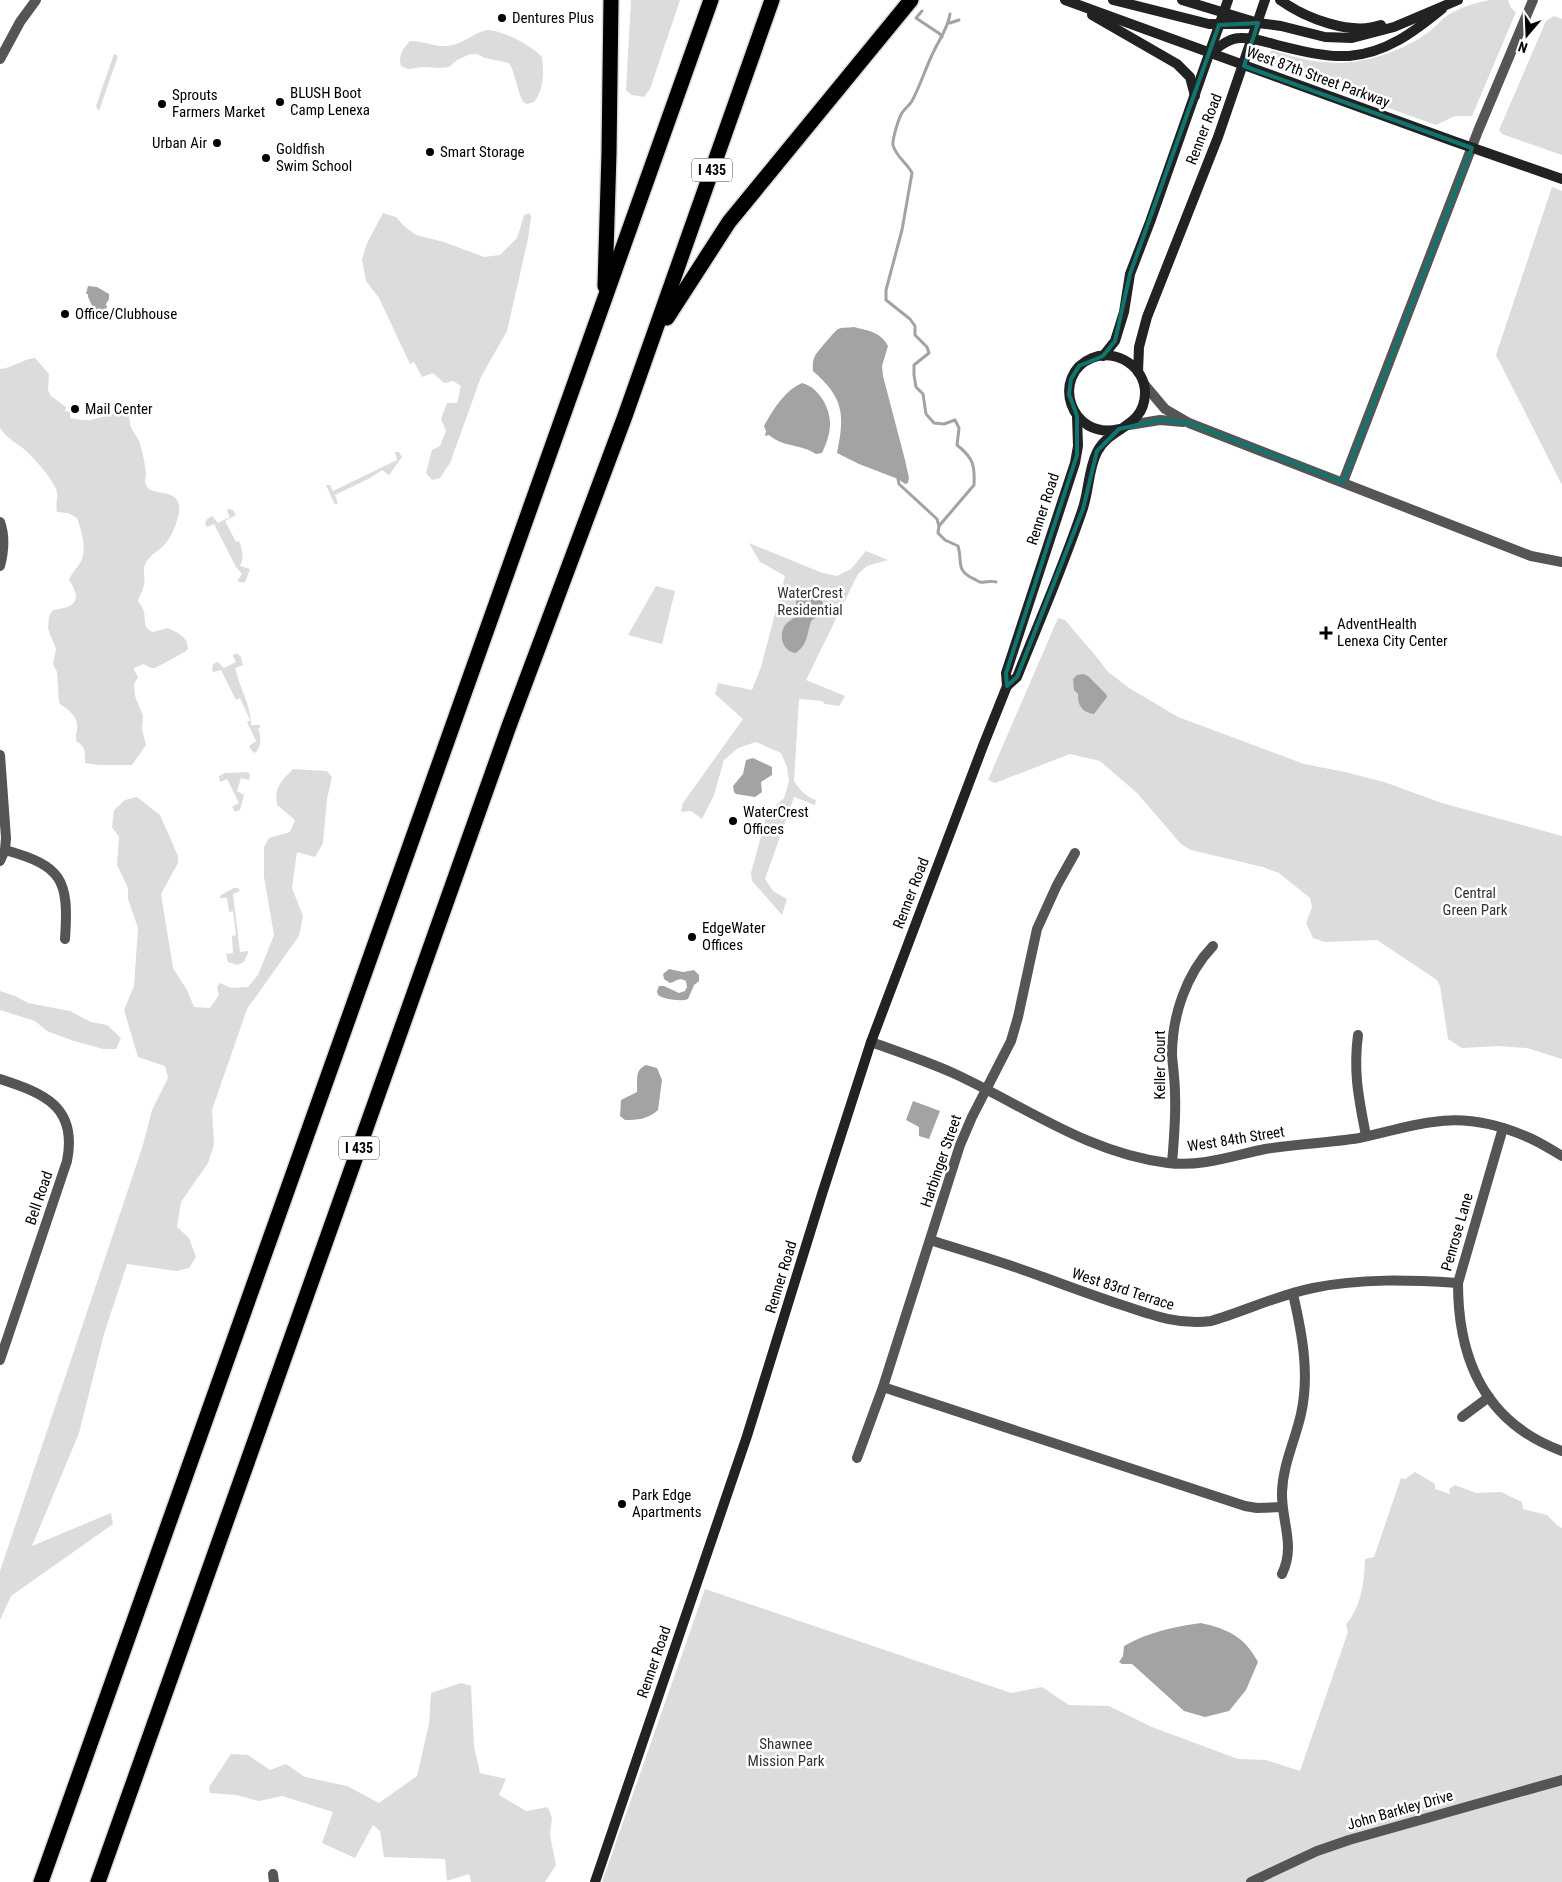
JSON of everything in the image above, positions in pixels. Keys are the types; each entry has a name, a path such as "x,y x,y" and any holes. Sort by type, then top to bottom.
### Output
{"highway":[{"path":"604,300 609,153 611,0"},
{"path":"41,1882 711,0"},
{"name":"I 435","path":"98,1882 506,735 652,340 772,0"},
{"path":"652,340 729,222 911,0"}],"main road":[{"path":"1065,0 1177,64 1190,77 1195,96"},
{"name":"West 87th Street Parkway","path":"1065,0 1562,179"},
{"path":"1113,0 1219,25 1258,23"},
{"name":"West 87th Street Parkway","path":"1182,0 1223,14 1258,23 1281,26 1325,37 1352,38 1394,27 1454,2"},
{"name":"Renner Road","path":"595,1882 747,1436 871,1042 1007,686 1006,673 1075,463 1078,446 1077,416 1072,408 1069,394 1071,379 1079,366 1092,358 1103,356 1115,341 1124,312 1130,274 1228,0"},
{"name":"Renner Road","path":"1138,372 1140,347 1147,317 1218,137 1244,66 1265,0"},
{"path":"1280,0 1325,22 1363,29 1372,28 1418,11 1436,8"},
{"path":"1210,53 1226,42 1239,38 1252,39 1315,54 1350,56 1366,53 1414,33 1454,2"},
{"path":"1103,356 1121,358 1134,366 1144,384"},
{"name":"Renner Road","path":"1007,686 1017,677 1083,510 1097,451 1124,427 1135,420 1143,407 1146,392 1144,384"},
{"path":"1077,416 1080,421 1093,429 1107,432 1124,427"}],"street":[{"path":"0,58 20,22 36,0"},
{"path":"1343,482 1472,148 1533,0"},
{"path":"1144,384 1165,409 1189,423 1531,556 1562,562"},
{"path":"1124,427 1160,420 1189,423"},
{"path":"0,522 4,544 0,566"},
{"path":"0,755 6,838 5,850 0,861"},
{"path":"5,850 44,864 57,874 63,886 65,896 67,918 65,939"},
{"name":"Harbinger Street","path":"857,1458 883,1386 960,1145 1011,1041 1037,929 1057,885 1075,853"},
{"name":"Keller Court","path":"1172,1163 1175,1127 1173,1048 1176,1014 1193,973 1204,955 1213,946"},
{"path":"1358,1035 1355,1064 1356,1083 1366,1136"},
{"name":"West 84th Street","path":"871,1042 937,1066 1081,1139 1145,1160 1172,1163 1201,1163 1264,1150 1327,1143 1433,1122 1480,1122 1503,1128 1527,1136 1562,1156"},
{"name":"Bell Road","path":"0,1079 37,1092 54,1104 67,1126 70,1145 67,1161 0,1360"},
{"name":"Penrose Lane","path":"1503,1128 1458,1283 1458,1308 1461,1332 1474,1373 1489,1398 1511,1422 1527,1435 1562,1452"},
{"name":"West 83rd Terrace","path":"930,1240 1019,1269 1072,1289 1179,1322 1211,1321 1312,1288 1331,1285 1380,1280 1458,1283"},
{"path":"1282,1574 1287,1563 1289,1551 1282,1507 1284,1472 1301,1415 1305,1375 1304,1352 1293,1294"},
{"path":"883,1386 1245,1506 1257,1508 1282,1507"},
{"path":"1462,1417 1489,1398"},
{"name":"John Barkley Drive","path":"1251,1882 1317,1851 1350,1840 1562,1780"}],"highlighted area":[{"path":"1258,23 1244,66 1472,148 1343,482 1189,423 1160,420 1119,429 1097,451 1083,509 1017,677 1007,686 1006,673 1077,455 1077,416 1069,394 1071,379 1079,366 1103,356 1115,341 1130,274 1219,25"}],"green space":[{"path":"631,0 680,0 650,89 644,97 632,95 626,90"},
{"path":"1490,0 1508,0 1511,8 1516,12 1472,116 1455,116 1436,125 1294,74 1268,60 1271,50 1304,59 1337,63 1376,57 1400,48 1426,34 1454,11"},
{"path":"1554,16 1562,19 1562,155 1502,134 1499,130 1546,21"},
{"path":"486,30 500,32 516,39 542,57 542,81 540,92 534,102 527,104 523,102 509,63 485,58 477,54 470,54 457,60 449,67 408,69 401,66 402,52 410,41 438,46 451,45"},
{"path":"114,54 118,56 99,111 96,106"},
{"path":"1552,187 1562,191 1562,485 1496,355"},
{"path":"383,213 396,217 416,235 444,242 484,257 500,255 517,238 524,215 530,213 531,218 507,331 481,377 450,463 440,478 432,480 426,473 432,450 440,446 446,431 441,419 447,403 457,403 461,386 453,381 444,383 433,373 422,377 414,362 410,364 379,298 366,281 362,259 367,243"},
{"path":"35,358 49,374 48,390 51,396 66,407 65,411 70,412 70,418 87,420 118,412 127,413 144,459 147,487 156,492 172,496 177,499 179,505 177,520 168,541 146,562 144,585 138,601 143,609 146,625 149,630 153,632 168,628 184,638 188,649 155,668 143,664 134,668 138,677 134,684 135,696 143,716 142,729 146,745 132,765 85,763 85,753 76,739 77,725 75,717 59,703 57,672 53,664 56,649 48,629 49,616 53,610 71,605 76,598 76,593 69,580 82,558 84,546 82,534 77,518 68,513 57,512 57,492 54,484 37,462 0,428 0,369"},
{"path":"395,452 399,452 402,457 389,475 382,470 335,495 338,503 334,503 326,485 330,485 333,491 397,460"},
{"path":"228,509 233,510 236,515 225,521 236,542 239,541 242,551 240,566 250,569 244,583 237,581 242,574 236,567 214,524 207,527 205,524 207,519 212,516 218,523 230,517"},
{"name":"WaterCrest Residential","path":"749,543 820,572 837,576 851,569 866,551 888,560 867,566 858,574 806,680 845,696 839,706 825,704 822,701 799,699 794,781 804,793 816,800 815,805 794,797 765,879 773,891 787,899 782,915 752,881 751,873 767,814 784,798 789,781 787,767 781,753 756,742 738,748 724,760 714,795 702,819 691,811 681,812 683,803 743,719 715,694 718,683 752,690 761,667 785,576 760,562"},
{"path":"656,586 675,591 662,644 628,635"},
{"name":"Central Green Park","path":"1058,618 1065,620 1107,671 1129,688 1178,717 1304,764 1384,782 1442,803 1562,836 1562,1059 1527,1048 1498,1046 1462,1048 1448,1039 1440,986 1437,980 1377,940 1325,942 1313,938 1306,923 1312,907 1310,898 1279,873 1263,867 1191,850 1181,844 1137,793 1100,761 1070,754 995,783 988,780"},
{"path":"234,654 238,654 241,657 243,665 235,668 247,703 251,725 260,725 258,729 260,745 255,753 249,746 256,741 247,722 250,720 240,698 236,700 221,670 212,671 213,664 218,662 224,668 236,662"},
{"path":"293,769 327,771 332,777 327,799 323,843 315,857 297,852 292,888 303,916 299,936 247,1009 212,1110 214,1145 208,1163 181,1202 177,1227 189,1238 196,1257 189,1268 177,1271 127,1264 104,1334 79,1433 32,1546 111,1513 113,1524 11,1596 0,1620 0,1571 143,1145 152,1110 168,1078 165,1066 138,1057 124,1010 134,986 138,928 128,899 128,888 117,865 119,837 112,827 114,810 125,800 137,797 160,815 178,856 178,863 161,894 173,968 187,990 194,1007 210,1008 219,995 217,987 220,983 231,988 248,987 258,975 274,935 264,877 264,847 269,838 290,832 295,820 277,805 276,799 279,785"},
{"path":"248,772 250,775 249,780 241,778 237,791 244,795 240,810 235,812 232,807 239,803 227,779 220,782 219,776 225,773"},
{"path":"234,888 238,888 240,891 233,894 240,952 248,951 244,962 237,965 228,962 226,954 233,953 232,936 236,935 233,911 229,912 227,898 219,898"},
{"path":"0,991 28,1003 70,1011 91,1022 107,1025 121,1038 116,1049 103,1049 47,1031 35,1021 0,1010"},
{"name":"Shawnee Mission Park","path":"1415,1472 1435,1484 1435,1489 1450,1494 1449,1489 1455,1485 1476,1493 1501,1492 1522,1502 1523,1509 1547,1515 1562,1528 1562,1882 602,1882 705,1589 1011,1693 1042,1687 1069,1705 1109,1706 1152,1727 1238,1759 1266,1760 1300,1771 1348,1632 1346,1625 1359,1601 1363,1585 1365,1559 1374,1557 1401,1478 1405,1479"},
{"path":"461,1683 471,1686 474,1746 480,1773 506,1779 499,1795 526,1811 548,1807 552,1818 550,1835 556,1865 545,1882 471,1882 469,1874 447,1881 445,1859 384,1857 380,1831 373,1825 355,1858 322,1843 333,1812 282,1796 259,1801 236,1795 210,1793 209,1787 231,1754 248,1755 270,1770 286,1764 305,1777 347,1786 379,1803 417,1776 429,1724 431,1693"}],"shaded area":[{"path":"88,286 97,287 109,294 106,304 107,308 103,316 95,314 96,311 88,294 86,294"},
{"path":"854,327 878,335 888,346 882,366 883,376 905,460 909,478 908,483 905,484 898,479 837,453 841,428 840,408 831,390 813,371 813,362 815,356 838,329"},
{"path":"802,383 811,387 819,394 829,414 828,439 822,453 816,454 804,448 780,442 769,435 765,436 764,426 775,407 784,396"},
{"path":"810,593 820,597 823,603 822,610 811,621 803,646 796,653 791,652 784,646 782,632 787,623 797,616 796,601"},
{"path":"1083,674 1088,676 1107,697 1094,714 1082,708 1078,694 1074,690 1073,679 1077,675"},
{"path":"753,758 772,767 772,775 761,782 762,792 755,797 736,794 733,786 743,774 746,760"},
{"path":"669,969 683,972 694,970 699,975 699,981 694,985 688,999 672,1000 658,995 659,986 664,986 679,993 685,991 687,987 684,980 680,979 670,983 664,979 663,974"},
{"path":"646,1065 657,1068 662,1080 658,1110 643,1118 625,1120 620,1116 621,1100 637,1092 638,1073"},
{"path":"913,1101 940,1111 929,1139 919,1136 919,1127 906,1120"},
{"path":"1201,1623 1235,1635 1253,1653 1258,1662 1246,1690 1229,1711 1205,1717 1184,1711 1132,1664 1122,1664 1119,1662 1123,1656 1124,1646 1133,1641 1161,1631"}],"waterway":[{"path":"922,11 916,18 942,37"},
{"path":"939,526 974,485 972,462 967,454 957,445 959,428 955,420 944,424 934,423 926,414 923,394 916,387 914,365 929,353 927,347 915,335 915,326 910,319 886,300 886,290 902,230 912,173 894,149 893,142 901,115 915,95 945,30 950,14"},
{"path":"950,23 959,20"},
{"path":"898,479 899,484 937,519 938,533 945,540 958,546 963,571 980,582 996,582"}],"place":[{"name":"Dentures Plus","path":"502,18"},
{"name":"BLUSH Boot Camp Lenexa","path":"280,102"},
{"name":"Sprouts Farmers Market","path":"162,104"},
{"name":"Urban Air","path":"217,143"},
{"name":"Smart Storage","path":"430,152"},
{"name":"Goldfish Swim School","path":"266,158"},
{"name":"Office/Clubhouse","path":"65,314"},
{"name":"Mail Center","path":"75,409"},
{"name":"AdventHealth Lenexa City Center","path":"1326,633"},
{"name":"WaterCrest Offices","path":"733,821"},
{"name":"EdgeWater Offices","path":"692,937"},
{"name":"Park Edge Apartments","path":"622,1504"}]}
